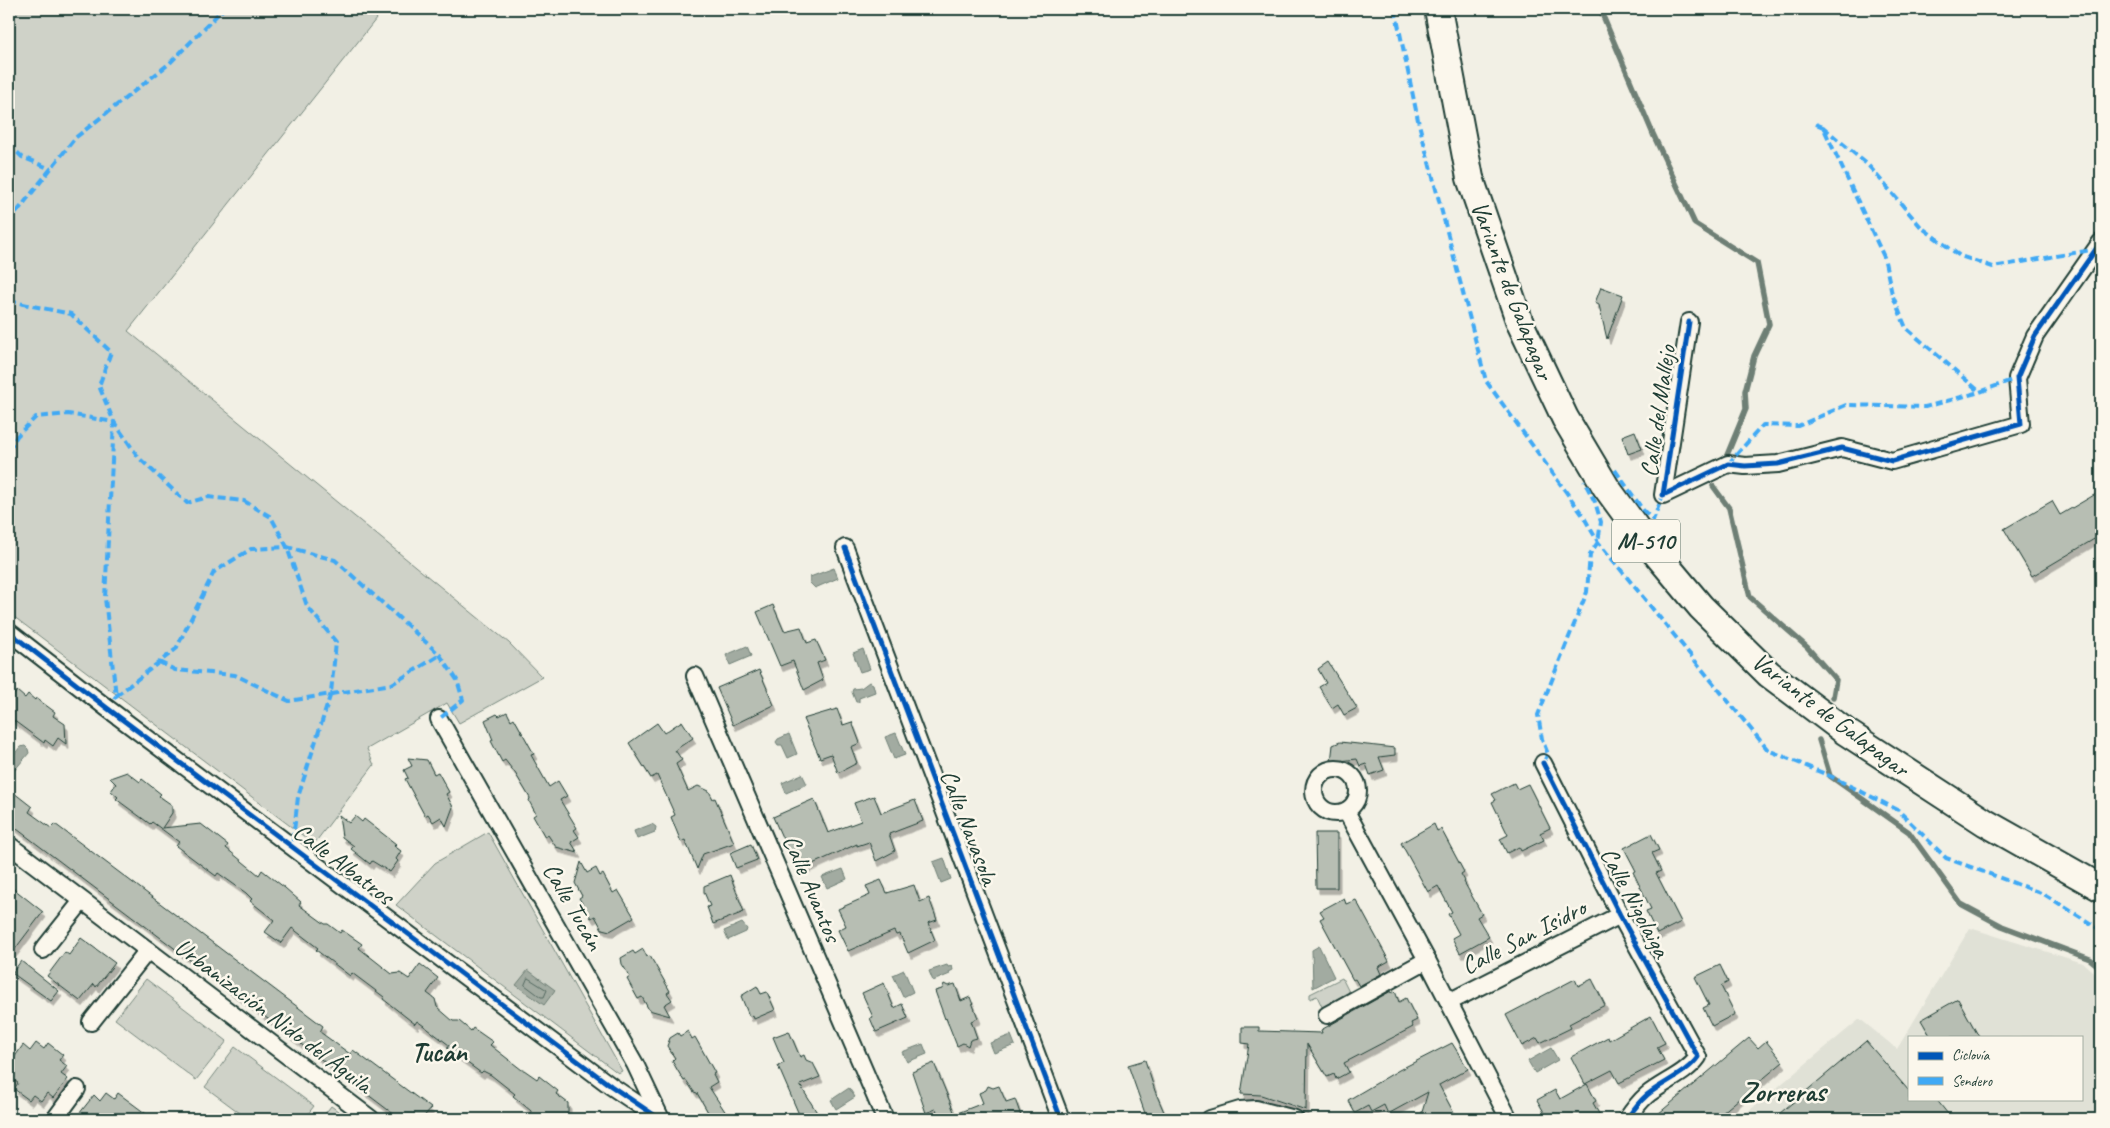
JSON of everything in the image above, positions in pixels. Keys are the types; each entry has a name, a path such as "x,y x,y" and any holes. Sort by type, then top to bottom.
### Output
{"main road":[{"name":"Variante de Galapagar","path":"1438,9 1470,178 1520,323 1565,418 1606,487 1644,539 1701,607 1769,674 1846,732 1970,812 2101,888"}],"street":[{"name":"Calle del Mallejo","path":"1689,322 1663,495 1728,464 1745,466 1778,464 1842,448 1892,461 2021,424 2017,378 2035,336 2101,242"},
{"name":"Calle Navasola","path":"844,548 1061,1119"},
{"name":"Calle Albatros","path":"9,632 130,726 611,1086 660,1119"},
{"name":"Calle Avantos","path":"695,676 885,1119"},
{"name":"Calle Tucán","path":"439,719 635,1064 660,1119"},
{"name":"Calle Nigolaiga","path":"1543,763 1620,914 1698,1057 1692,1065 1648,1094 1635,1106 1627,1119"},
{"path":"1346,811 1427,960 1509,1119"},
{"name":"Urbanización Nido del Águila","path":"11,851 148,950 371,1119"},
{"path":"44,950 82,901"},
{"name":"Calle San Isidro","path":"1449,1002 1620,914"},
{"name":"Urbanización Nido del Águila","path":"92,1022 148,950"},
{"path":"1327,1015 1427,960"},
{"path":"55,1119 77,1089"},
{"path":"1210,1119 1240,1110 1256,1109 1295,1119"}],"shaded area":[{"path":"9,9 384,9 128,331 509,643 542,677 459,723 447,703 367,749 374,765 314,844 9,613"},
{"path":"488,832 622,1071 618,1073 396,905 435,863"},
{"path":"1970,928 2083,963 2101,979 2101,1119 1739,1119 1860,1019 1897,1049"},
{"path":"1342,978 1350,994 1323,1009 1317,996 1310,999 1310,994"},
{"path":"146,979 227,1041 196,1080 115,1019"},
{"path":"235,1047 314,1106 304,1119 248,1119 205,1087"},
{"path":"331,1106 349,1119 321,1119"}],"water":[{"path":"834,568 838,578 815,588 810,583 810,577"},
{"path":"747,646 751,656 730,665 726,655"},
{"path":"863,649 870,669 860,672 853,653"},
{"path":"869,682 873,684 875,692 859,698 859,702 856,702 852,692 853,689 861,688"},
{"path":"896,733 905,755 894,759 885,737"},
{"path":"789,734 797,754 788,758 782,745 778,745 776,742 778,739"},
{"path":"25,746 29,753 13,772 9,769 9,761 20,747"},
{"path":"802,774 807,784 786,793 782,783"},
{"path":"652,824 656,827 655,832 637,839 634,831"},
{"path":"944,858 951,879 941,883 933,862"},
{"path":"843,869 847,879 827,888 822,877"},
{"path":"742,923 747,929 746,932 728,940 724,931"},
{"path":"1319,946 1334,977 1313,988 1312,950"},
{"path":"947,965 948,967 952,966 953,970 949,972 950,974 933,981 929,971"},
{"path":"528,970 555,990 544,1005 516,985"},
{"path":"904,970 913,992 903,997 893,975"},
{"path":"1011,1035 1015,1045 994,1053 990,1043"},
{"path":"923,1044 927,1054 907,1062 902,1052"},
{"path":"1551,1048 1558,1060 1535,1073 1528,1061"},
{"path":"849,1088 855,1097 836,1109 831,1100"}],"building":[{"path":"1601,287 1623,295 1607,339 1599,305 1595,303"},
{"path":"1635,431 1642,449 1628,454 1622,436"},
{"path":"2101,491 2101,535 2032,576 2004,529 2052,501 2060,515"},
{"path":"773,605 784,631 801,627 807,643 816,640 825,660 817,663 823,680 804,690 793,661 780,666 757,612"},
{"path":"1328,662 1357,708 1344,715 1338,704 1332,708 1319,687 1326,683 1318,669"},
{"path":"759,670 774,705 733,725 717,688"},
{"path":"17,691 25,698 28,694 35,700 36,698 55,712 53,716 65,724 66,744 58,738 53,746 45,740 44,743 9,717 9,701"},
{"path":"837,709 843,725 852,722 860,743 851,747 857,763 838,773 831,754 820,758 803,719"},
{"path":"507,712 511,720 514,718 534,754 531,755 549,787 558,781 567,796 560,800 577,828 574,830 579,837 571,842 578,853 556,847 548,835 545,837 533,816 536,814 529,801 530,798 505,760 502,762 491,741 493,740 485,720 497,714 499,716"},
{"path":"682,721 693,738 675,750 682,760 676,764 688,791 698,786 709,791 713,799 715,798 734,843 703,854 697,869 685,840 681,842 671,817 675,815 657,775 651,778 629,743 657,723 664,733"},
{"path":"1340,742 1395,748 1395,755 1379,757 1384,770 1370,775 1366,764 1360,766 1357,759 1331,762 1333,745"},
{"path":"408,758 427,760 434,774 438,772 449,792 446,794 453,807 446,826 441,817 433,822 428,814 425,816 405,779 408,778 404,770 412,766"},
{"path":"127,772 140,782 142,779 161,794 159,796 172,805 172,813 162,828 201,824 228,845 226,848 259,875 262,870 285,888 301,902 299,905 325,924 328,924 340,933 342,930 362,944 359,948 392,974 400,973 409,979 420,964 438,978 427,993 435,999 437,1007 453,1021 459,1021 471,1031 473,1028 493,1042 490,1045 522,1070 537,1079 539,1076 558,1091 556,1094 568,1103 568,1119 532,1119 531,1111 513,1096 515,1094 491,1075 483,1071 481,1073 447,1048 449,1045 417,1021 415,1024 352,973 350,976 316,950 318,948 292,928 281,943 265,932 274,920 250,901 252,899 246,893 218,873 216,876 176,846 179,842 116,799 118,797 111,791 116,784 110,778"},
{"path":"1514,783 1517,789 1528,784 1550,828 1540,833 1544,840 1521,851 1519,847 1507,853 1500,839 1508,835 1492,802 1496,800 1492,794"},
{"path":"9,789 32,807 29,812 51,828 55,824 323,1026 320,1032 350,1054 353,1050 431,1108 422,1119 400,1119 9,823"},
{"path":"874,796 881,813 915,800 923,821 889,834 895,851 876,861 869,842 857,846 857,844 797,871 773,817 814,799 828,833 861,821 854,803"},
{"path":"339,815 349,823 355,816 362,822 364,819 396,844 394,846 401,851 396,859 398,861 390,872 372,861 370,864 351,849 354,846 342,837"},
{"path":"1434,824 1437,831 1441,829 1464,872 1461,874 1464,882 1482,914 1477,917 1489,937 1460,953 1452,938 1459,934 1448,914 1452,912 1438,886 1428,892 1401,843"},
{"path":"1315,833 1337,833 1337,888 1316,888"},
{"path":"1651,834 1659,850 1652,853 1661,871 1656,873 1681,922 1657,934 1646,911 1651,909 1633,872 1636,871 1624,848"},
{"path":"751,844 757,860 736,868 730,853"},
{"path":"581,862 587,873 596,868 600,876 603,874 613,893 618,890 634,917 610,931 602,929 595,916 591,918 579,898 582,896 575,883"},
{"path":"730,875 744,912 713,924 707,907 710,906 704,892 704,886"},
{"path":"881,880 887,893 914,885 920,902 929,898 937,920 928,923 935,940 908,953 900,934 896,935 894,931 848,951 838,930 846,926 838,909 870,895 866,886"},
{"path":"9,885 43,912 9,957"},
{"path":"1344,898 1346,904 1356,900 1389,961 1378,967 1381,974 1359,986 1355,979 1353,980 1320,919 1324,917 1320,911"},
{"path":"81,938 115,963 96,987 94,984 80,1001 47,976 65,952 69,955"},
{"path":"643,949 647,957 650,956 670,991 667,993 672,1000 664,1005 670,1016 649,1010 642,997 638,999 627,979 630,977 622,964 621,958 633,951 635,954"},
{"path":"21,961 59,991 51,1001 12,973"},
{"path":"1720,965 1728,982 1721,986 1735,1014 1712,1026 1703,1008 1709,1005 1695,977"},
{"path":"1575,979 1578,986 1592,979 1605,1005 1569,1024 1571,1028 1540,1043 1537,1038 1522,1046 1506,1015"},
{"path":"884,983 894,1008 902,1004 908,1018 876,1032 870,1018 873,1017 862,993"},
{"path":"944,984 948,986 955,984 961,1001 970,997 978,1018 971,1021 977,1038 970,1040 968,1046 963,1043 957,1046 945,1019 935,991 942,989"},
{"path":"757,986 761,994 767,992 775,1010 754,1019 753,1015 749,1016 741,996"},
{"path":"1391,991 1392,993 1395,991 1399,1002 1406,998 1417,1020 1411,1023 1413,1027 1344,1063 1349,1072 1336,1079 1334,1074 1327,1077 1307,1044 1306,1110 1261,1095 1241,1094 1249,1044 1242,1043 1242,1027 1259,1027 1259,1031 1322,1033 1321,1030"},
{"path":"1958,999 1978,1036 1930,1036 1921,1020"},
{"path":"1651,1016 1665,1043 1657,1047 1664,1060 1619,1083 1612,1070 1585,1084 1571,1057 1608,1037 1609,1040"},
{"path":"688,1031 692,1039 695,1037 715,1073 713,1074 717,1082 709,1087 730,1119 712,1119 697,1093 694,1092 686,1080 684,1081 672,1061 675,1058 667,1046 670,1038 678,1033 680,1036"},
{"path":"789,1031 800,1057 804,1055 806,1060 813,1063 820,1077 800,1085 821,1119 801,1119 778,1066 784,1063 773,1037"},
{"path":"1749,1038 1758,1048 1766,1041 1783,1062 1715,1119 1652,1119"},
{"path":"1866,1041 1908,1090 1908,1100 1937,1100 1952,1119 1773,1119"},
{"path":"36,1043 44,1049 48,1043 63,1055 59,1060 67,1066 61,1074 68,1079 53,1098 47,1093 41,1101 33,1095 29,1100 14,1089 18,1083 10,1078 16,1070 9,1065 23,1045 30,1051"},
{"path":"1452,1043 1468,1069 1439,1085 1457,1119 1420,1119 1428,1092 1388,1114 1384,1105 1371,1112 1368,1106 1355,1113 1348,1100 1399,1070"},
{"path":"1145,1060 1167,1119 1147,1119 1128,1065"},
{"path":"934,1063 955,1114 983,1103 979,1093 986,1090 988,1086 993,1088 999,1086 1006,1102 1015,1099 1022,1119 940,1119 936,1109 926,1113 912,1072"},
{"path":"1587,1084 1596,1101 1593,1103 1602,1119 1548,1119 1537,1100 1555,1090 1560,1099"},
{"path":"106,1093 114,1099 118,1093 153,1119 75,1119 94,1095 100,1101"}],"waterway":[{"path":"1600,9 1653,134 1695,224 1757,263 1769,324 1754,356 1745,391 1746,409 1727,455"},
{"path":"1713,486 1729,508 1750,597 1807,647 1836,680 1833,697"},
{"path":"1819,740 1830,776 1909,832 1961,904 2002,926 2090,959 2101,968"}],"marked path":[{"path":"9,222 75,138 170,63 223,9"},
{"path":"1395,9 1418,120 1486,381 1582,514 1598,542 1768,750 1830,776 1898,810 1946,858 2044,894 2101,930"},
{"path":"1816,124 1823,127 1884,257 1892,294 1906,328 1980,392"},
{"path":"1823,127 1868,165 1921,227 1960,256 1993,267 2097,249"},
{"path":"9,144 22,157 51,169"},
{"path":"9,301 71,314 111,352 99,386 114,422 105,598 116,696 114,699"},
{"path":"1728,464 1763,425 1798,426 1846,405 1925,407 1980,392 2017,378"},
{"path":"9,450 17,436 36,417 68,414 114,422 139,458 187,503 208,497 244,501 271,517 287,547 307,606 336,642 331,693 298,797 292,848"},
{"path":"1615,470 1643,510 1653,520 1663,495"},
{"path":"1543,763 1548,754 1542,739 1538,715 1587,592 1590,554 1598,542 1601,522 1595,502 1584,481"},
{"path":"116,696 176,649 214,572 251,549 287,547 335,560 440,655 457,680 463,700 439,719"},
{"path":"159,662 175,670 235,675 289,701 392,684 440,655"}],"cycle path":[{"path":"1689,322 1663,495 1728,464 1745,466 1778,464 1842,448 1892,461 2021,424 2017,378 2035,336 2101,242"},
{"path":"845,548 1061,1119"},
{"path":"9,632 107,708 611,1086 660,1119"},
{"path":"1543,763 1620,915 1698,1057 1681,1073 1647,1095 1627,1119"}],"district":[{"name":"Tucán","path":"439,1051"},
{"name":"Zorreras","path":"1783,1091"}]}
